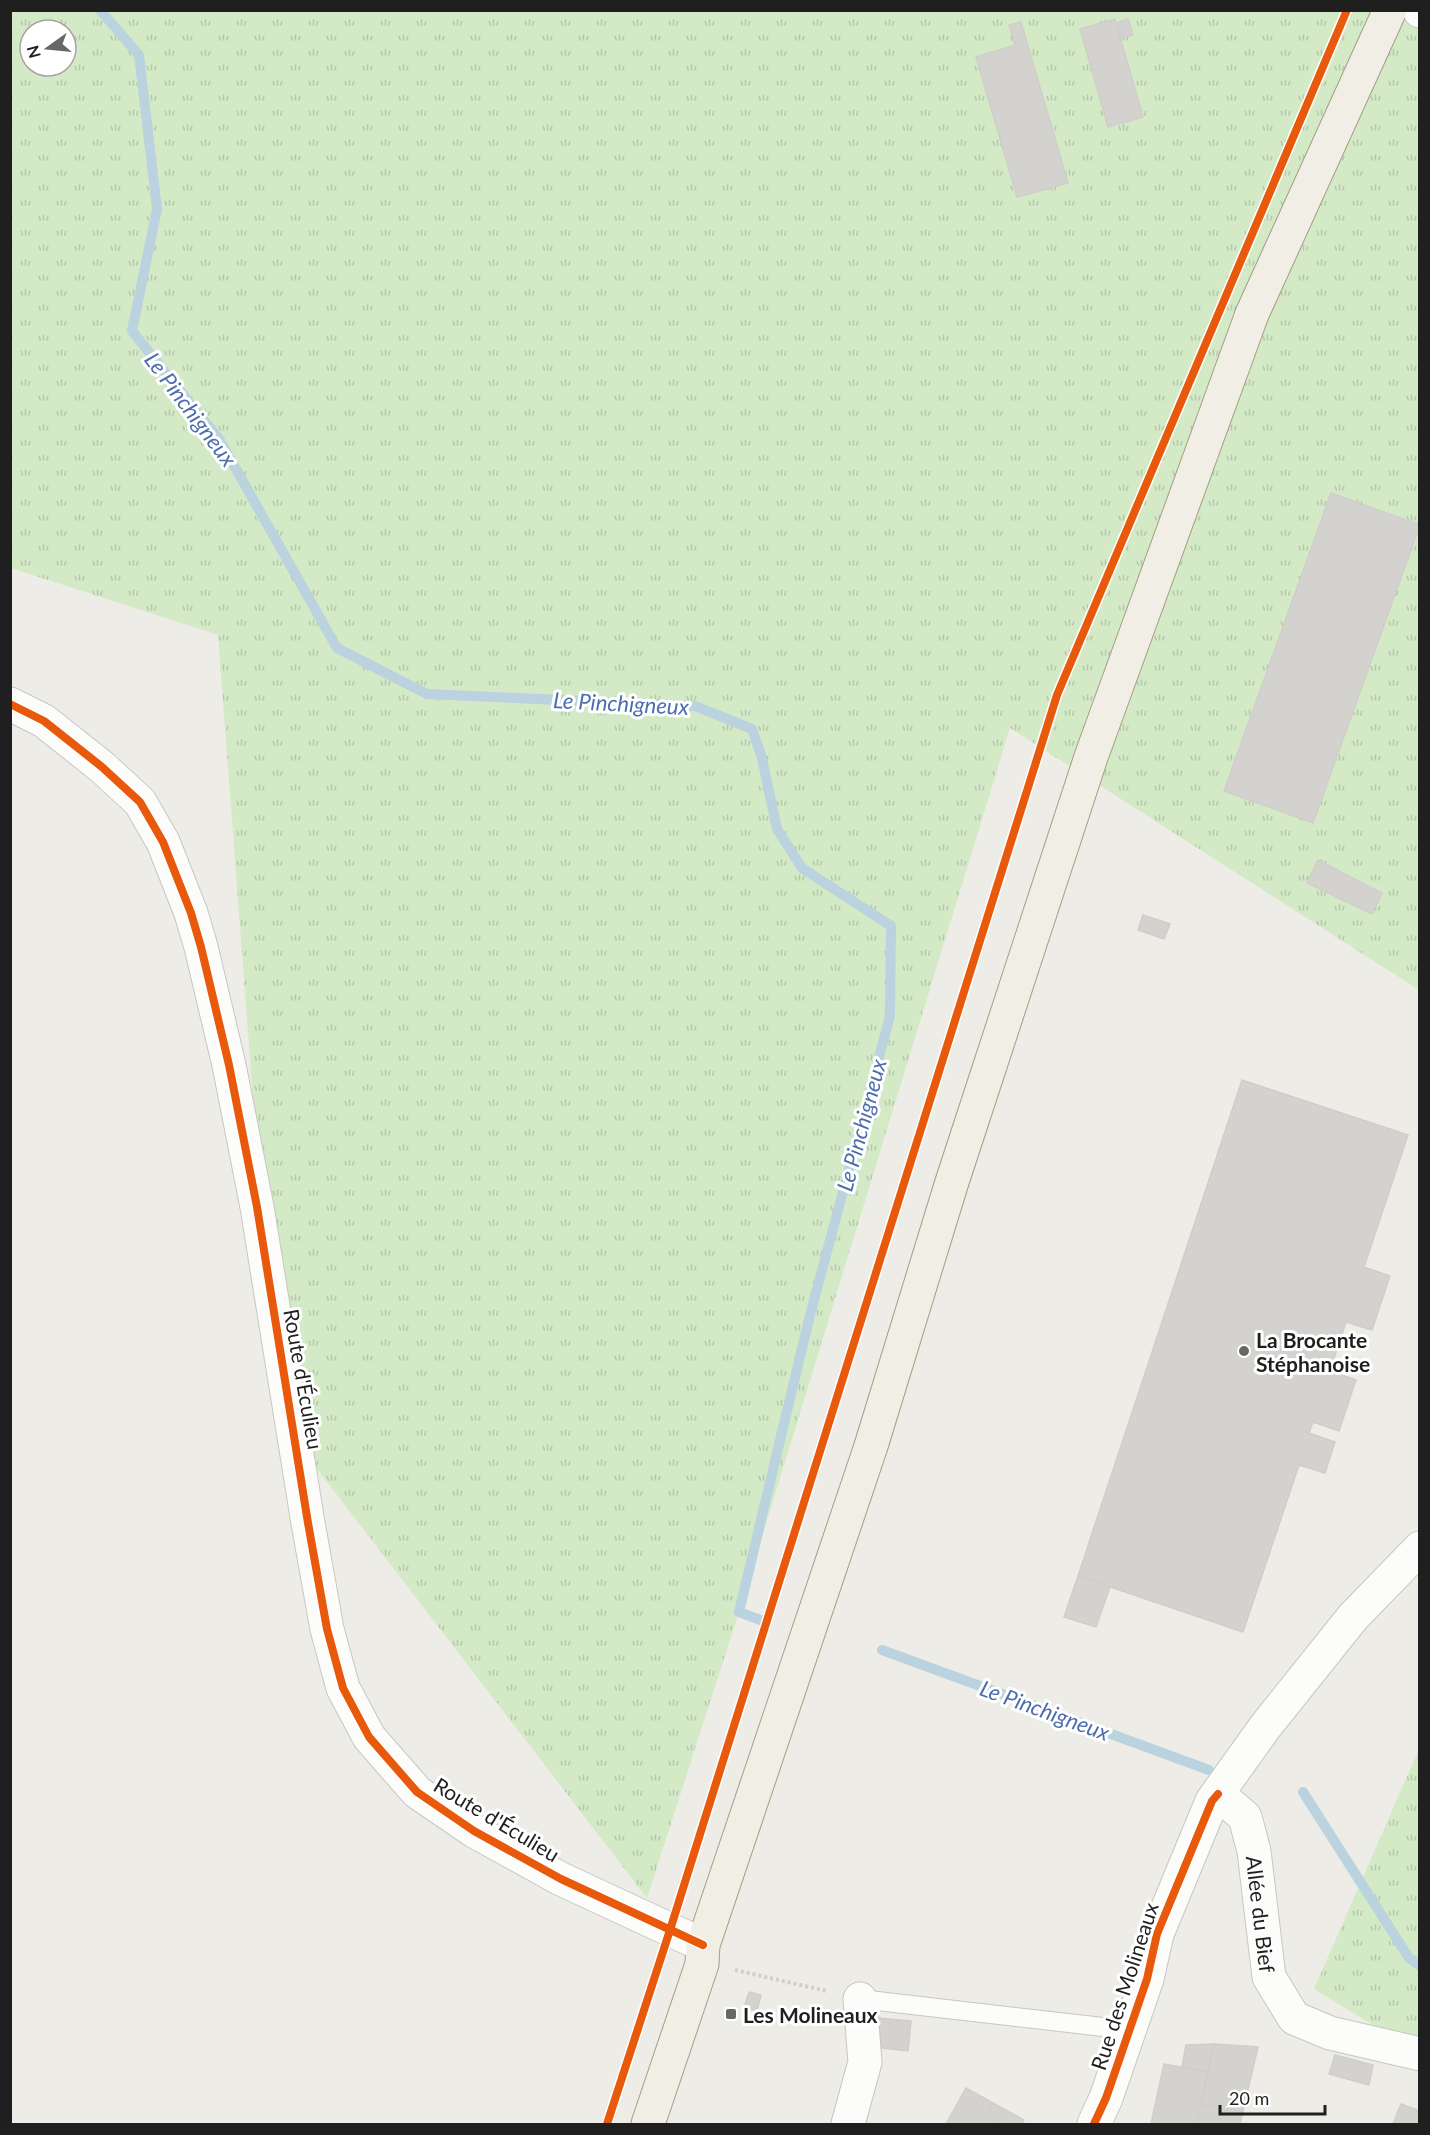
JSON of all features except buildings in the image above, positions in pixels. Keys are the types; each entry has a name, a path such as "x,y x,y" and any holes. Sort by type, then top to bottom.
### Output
{"main road":[{"path":"648,2124 702,1954 871,1446 951,1185 1091,757 1252,314 1390,10"}],"street":[{"name":"Route d'Éculieu","path":"10,704 44,721 102,767 140,802 163,842 191,913 226,1055 256,1207 327,1629 343,1688 369,1737 417,1792 474,1831 702,1954"},
{"name":"Rue des Molineaux","path":"1094,2124 1106,2098 1147,1978 1157,1934 1212,1801 1265,1727 1353,1617 1419,1548"},
{"name":"Allée du Bief","path":"1218,1794 1245,1817 1254,1851 1269,1977 1294,2018 1330,2033 1419,2054"},
{"path":"848,2124 865,2062 860,1999"}],"lane":[{"path":"860,1999 1129,2030"}],"path":[{"path":"702,1954 744,1971 860,1999"}],"green space":[{"path":"11,11 1419,11 1419,990 1010,728 739,1612 647,1898 277,1417 218,635 11,568"},
{"path":"1419,1749 1419,2053 1314,1989"}],"waterway":[{"name":"Le Pinchigneux","path":"100,10 139,55 157,209 132,331 219,439 337,648 427,694 695,706 752,729 762,758 777,829 802,868 891,926 890,1016 810,1315 739,1612 763,1621"},
{"name":"Le Pinchigneux","path":"882,1650 1209,1770"},
{"name":"Le Pinchigneux","path":"1303,1792 1409,1958 1420,1966"}],"cycle path":[{"path":"607,2124 670,1930 1057,695 1347,10"},
{"path":"10,704 44,721 102,767 140,802 163,842 191,913 229,1065 257,1207 327,1629 343,1688 369,1737 417,1792 474,1831 561,1879 703,1945"},
{"path":"1094,2124 1106,2098 1147,1979 1157,1934 1212,1801 1218,1794"}],"place":[{"name":"La Brocante Stéphanoise","path":"1244,1351"},
{"name":"Les Molineaux","path":"731,2014"}]}
